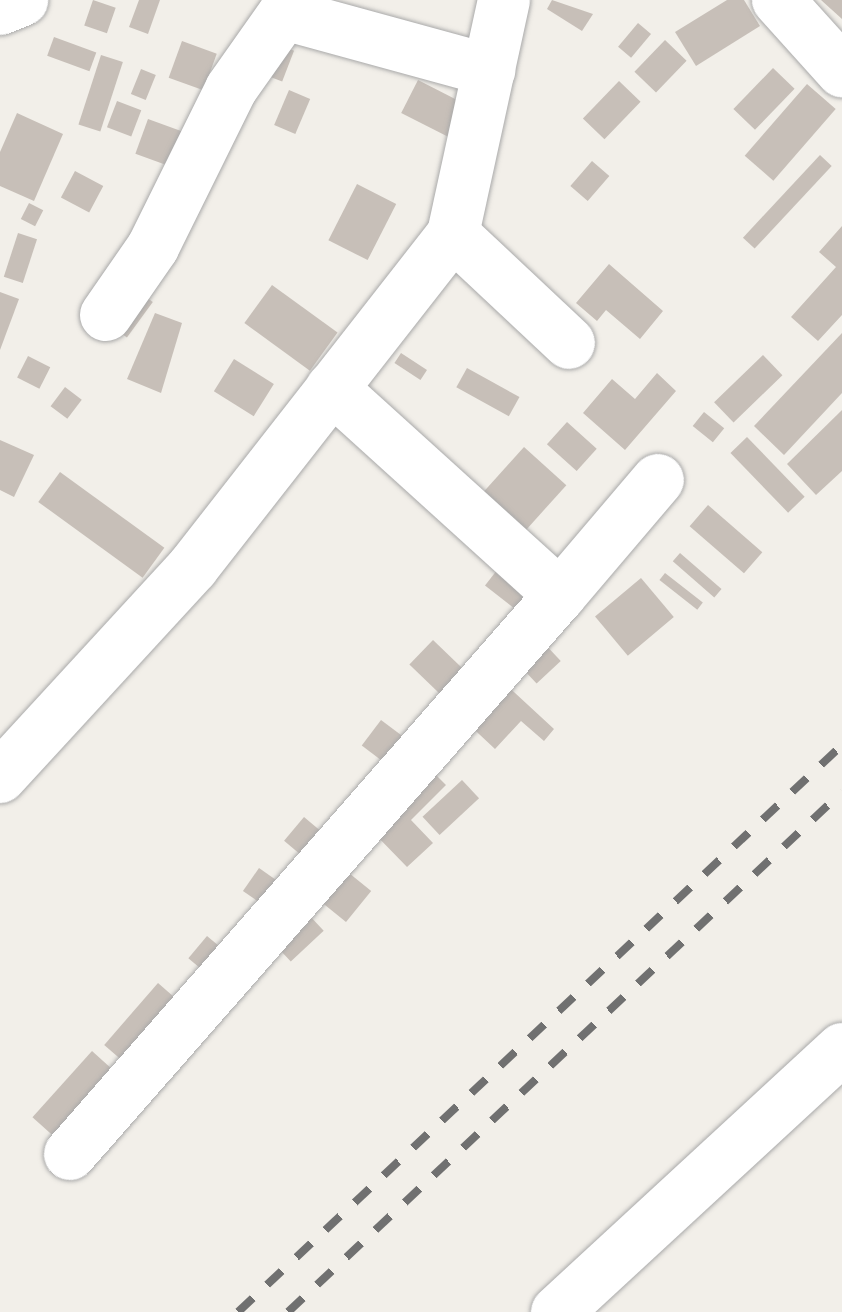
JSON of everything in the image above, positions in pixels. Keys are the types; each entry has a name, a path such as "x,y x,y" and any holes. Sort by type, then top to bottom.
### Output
{"street":[{"path":"0,9 22,0"},
{"path":"0,778 192,566 454,234 504,0"},
{"path":"778,0 842,71"},
{"path":"106,315 153,248 230,89 286,7 488,70"},
{"path":"454,234 569,342"},
{"path":"332,388 560,596"},
{"path":"70,1154 658,480"},
{"path":"557,1312 842,1049"}],"building":[{"path":"93,0 116,8 107,33 84,26"},
{"path":"139,0 160,0 148,34 129,27"},
{"path":"552,0 593,14 582,31 547,9"},
{"path":"727,0 744,0 760,26 696,66 675,32"},
{"path":"821,0 842,0 842,19"},
{"path":"638,23 651,34 631,58 618,47"},
{"path":"54,37 96,52 89,71 47,56"},
{"path":"266,40 294,51 282,82 254,71"},
{"path":"665,40 687,61 656,92 634,72"},
{"path":"182,41 217,54 203,90 169,78"},
{"path":"101,55 123,62 100,132 78,124"},
{"path":"773,68 795,89 755,130 733,109"},
{"path":"141,69 156,75 146,100 131,94"},
{"path":"418,80 469,106 452,139 401,113"},
{"path":"619,81 641,102 604,139 583,118"},
{"path":"807,84 836,109 773,181 745,156"},
{"path":"289,90 310,99 295,134 274,125"},
{"path":"117,101 141,110 131,136 107,127"},
{"path":"17,113 63,134 34,201 0,186 0,152"},
{"path":"148,119 197,137 184,172 135,154"},
{"path":"820,155 832,166 755,249 743,238"},
{"path":"592,161 609,176 588,201 570,186"},
{"path":"75,171 103,186 89,213 61,197"},
{"path":"357,184 396,204 368,260 328,240"},
{"path":"29,203 43,210 35,226 21,219"},
{"path":"842,226 842,315 818,341 791,317 836,267 819,252"},
{"path":"18,233 37,239 23,283 4,277"},
{"path":"609,264 663,311 640,339 606,310 597,321 576,303"},
{"path":"272,285 338,333 310,371 244,323"},
{"path":"135,289 153,302 127,338 109,325"},
{"path":"0,292 19,299 0,350"},
{"path":"155,313 182,323 161,393 127,379"},
{"path":"842,333 842,393 784,455 754,426"},
{"path":"401,353 427,370 420,380 394,363"},
{"path":"763,355 782,375 734,422 714,402"},
{"path":"28,356 50,367 39,389 17,377"},
{"path":"234,359 274,384 254,416 214,391"},
{"path":"467,368 519,397 509,416 456,387"},
{"path":"657,373 676,391 625,450 583,413 612,379 635,399"},
{"path":"65,387 82,400 67,419 51,406"},
{"path":"842,410 842,471 816,495 787,464"},
{"path":"704,412 724,428 713,442 693,426"},
{"path":"567,422 597,449 577,471 547,444"},
{"path":"747,437 805,497 788,513 730,453"},
{"path":"0,440 34,455 14,497 0,490"},
{"path":"524,447 566,485 517,540 474,502"},
{"path":"60,472 164,548 143,578 38,502"},
{"path":"708,505 762,552 744,573 690,526"},
{"path":"680,553 722,589 714,597 673,561"},
{"path":"501,565 536,592 520,613 485,585"},
{"path":"665,573 703,603 697,610 659,580"},
{"path":"641,578 674,617 628,656 595,617"},
{"path":"433,640 470,676 447,701 409,664"},
{"path":"543,642 561,661 537,684 519,665"},
{"path":"500,679 554,729 544,741 521,721 495,749 463,719"},
{"path":"381,720 411,743 392,768 362,746"},
{"path":"431,770 446,785 411,820 433,843 407,867 371,830"},
{"path":"462,780 479,798 440,835 423,817"},
{"path":"304,817 331,839 311,863 284,841"},
{"path":"259,868 286,887 270,910 243,891"},
{"path":"344,869 371,891 346,922 319,900"},
{"path":"308,914 324,931 291,962 275,945"},
{"path":"207,936 225,951 206,973 188,958"},
{"path":"158,983 183,1005 129,1067 104,1045"},
{"path":"92,1051 120,1076 61,1143 32,1117"}],"railway":[{"path":"238,1312 842,745"},
{"path":"288,1312 842,792"}]}
